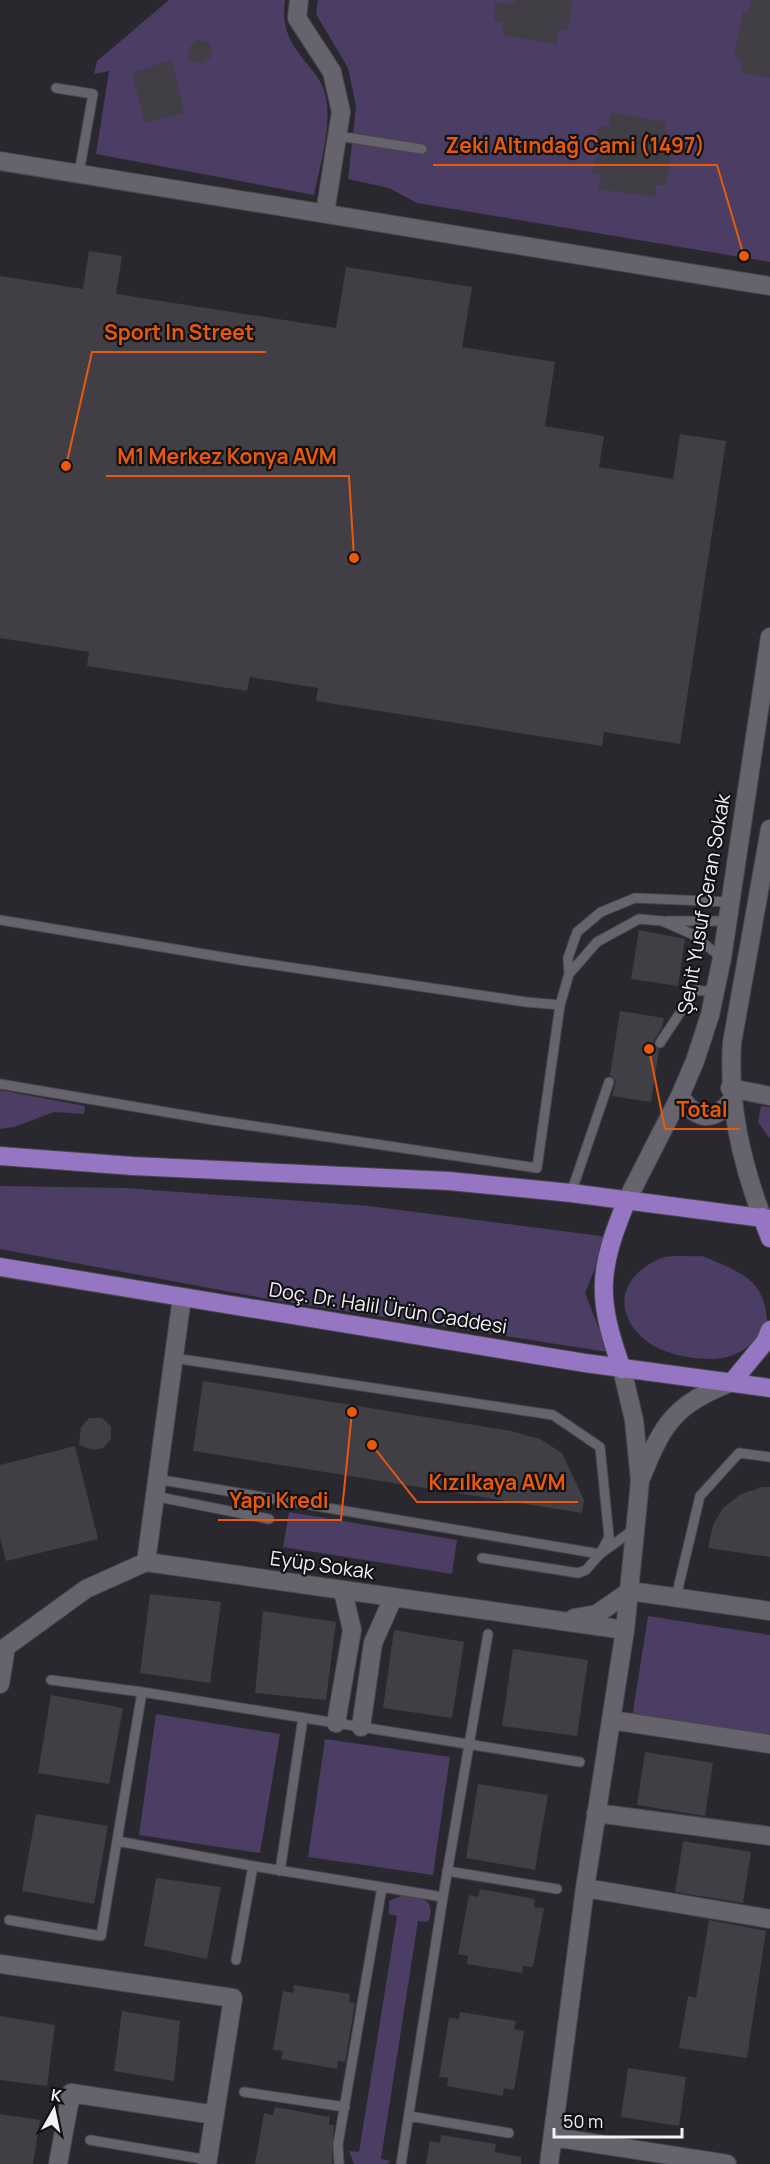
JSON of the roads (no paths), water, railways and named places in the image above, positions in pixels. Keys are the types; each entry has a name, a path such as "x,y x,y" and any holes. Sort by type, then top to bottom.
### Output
{"main road":[{"path":"0,1156 133,1166 398,1177 571,1193 766,1218 770,1239"},
{"path":"622,1369 607,1325 602,1277 607,1252 627,1200"},
{"name":"Doç. Dr. Halil Ürün Caddesi","path":"0,1267 622,1369 770,1388"},
{"path":"732,1382 765,1342 770,1330"}],"street":[{"path":"299,0 297,18 332,72 341,112 325,213"},
{"path":"0,161 770,286"},
{"name":"Şehit Yusuf Ceran Sokak","path":"627,1200 680,1096 703,1038 722,958 770,637"},
{"path":"766,1218 743,1160 731,1094 732,1043 770,829"},
{"path":"731,1094 770,1096"},
{"path":"680,1096 693,1112 704,1116 716,1115 731,1094"},
{"path":"0,1684 3,1643 86,1589 146,1562 182,1297"},
{"path":"549,2164 585,1888 625,1630 636,1528 640,1480 634,1420 622,1369"},
{"path":"640,1480 664,1426 676,1411 691,1400 732,1382"},
{"name":"Eyüp Sokak","path":"146,1562 625,1630"},
{"path":"336,1723 352,1630 343,1591"},
{"path":"556,1621 597,1614 630,1591 770,1611"},
{"path":"361,1727 373,1643 393,1598"},
{"path":"611,1720 770,1744"},
{"path":"596,1813 770,1836"},
{"path":"585,1888 770,1919"},
{"path":"0,1964 233,1998 207,2162"},
{"path":"57,2164 71,2093 215,2115"},
{"path":"553,2137 727,2164"}],"lane":[{"path":"56,88 93,94 79,173"},
{"path":"338,136 422,149"},
{"path":"0,1084 203,1118 537,1168 561,1005 568,974 568,958 577,932 601,912 634,898 730,902"},
{"path":"568,974 597,942 639,919 727,921"},
{"path":"0,920 240,960 526,1002 561,1005"},
{"path":"662,921 692,934 722,958"},
{"path":"660,1043 695,990 714,992"},
{"path":"571,1193 609,1082"},
{"path":"174,1358 553,1415 600,1447 609,1537 600,1554"},
{"path":"676,1597 700,1496 739,1454 770,1457"},
{"path":"155,1488 600,1554"},
{"path":"155,1488 269,1518"},
{"path":"482,1558 578,1573 586,1570 600,1554 636,1528"},
{"path":"401,2164 447,1871 488,1634"},
{"path":"51,1680 142,1692 580,1762"},
{"path":"9,1920 101,1936 142,1692"},
{"path":"280,1871 303,1718"},
{"path":"117,1841 280,1871 443,1897"},
{"path":"236,1960 253,1866"},
{"path":"447,1871 557,1889"},
{"path":"339,2164 338,2144 382,1887"},
{"path":"244,2092 345,2107"},
{"path":"409,2116 509,2133"},
{"path":"90,2140 207,2162"}],"place":[{"name":"Zeki Altındağ Cami (1497)","path":"744,256"},
{"name":"Sport In Street","path":"66,466"},
{"name":"M1 Merkez Konya AVM","path":"354,558"},
{"name":"Total","path":"649,1049"},
{"name":"Yapı Kredi","path":"352,1412"},
{"name":"Kızılkaya AVM","path":"372,1445"}]}
